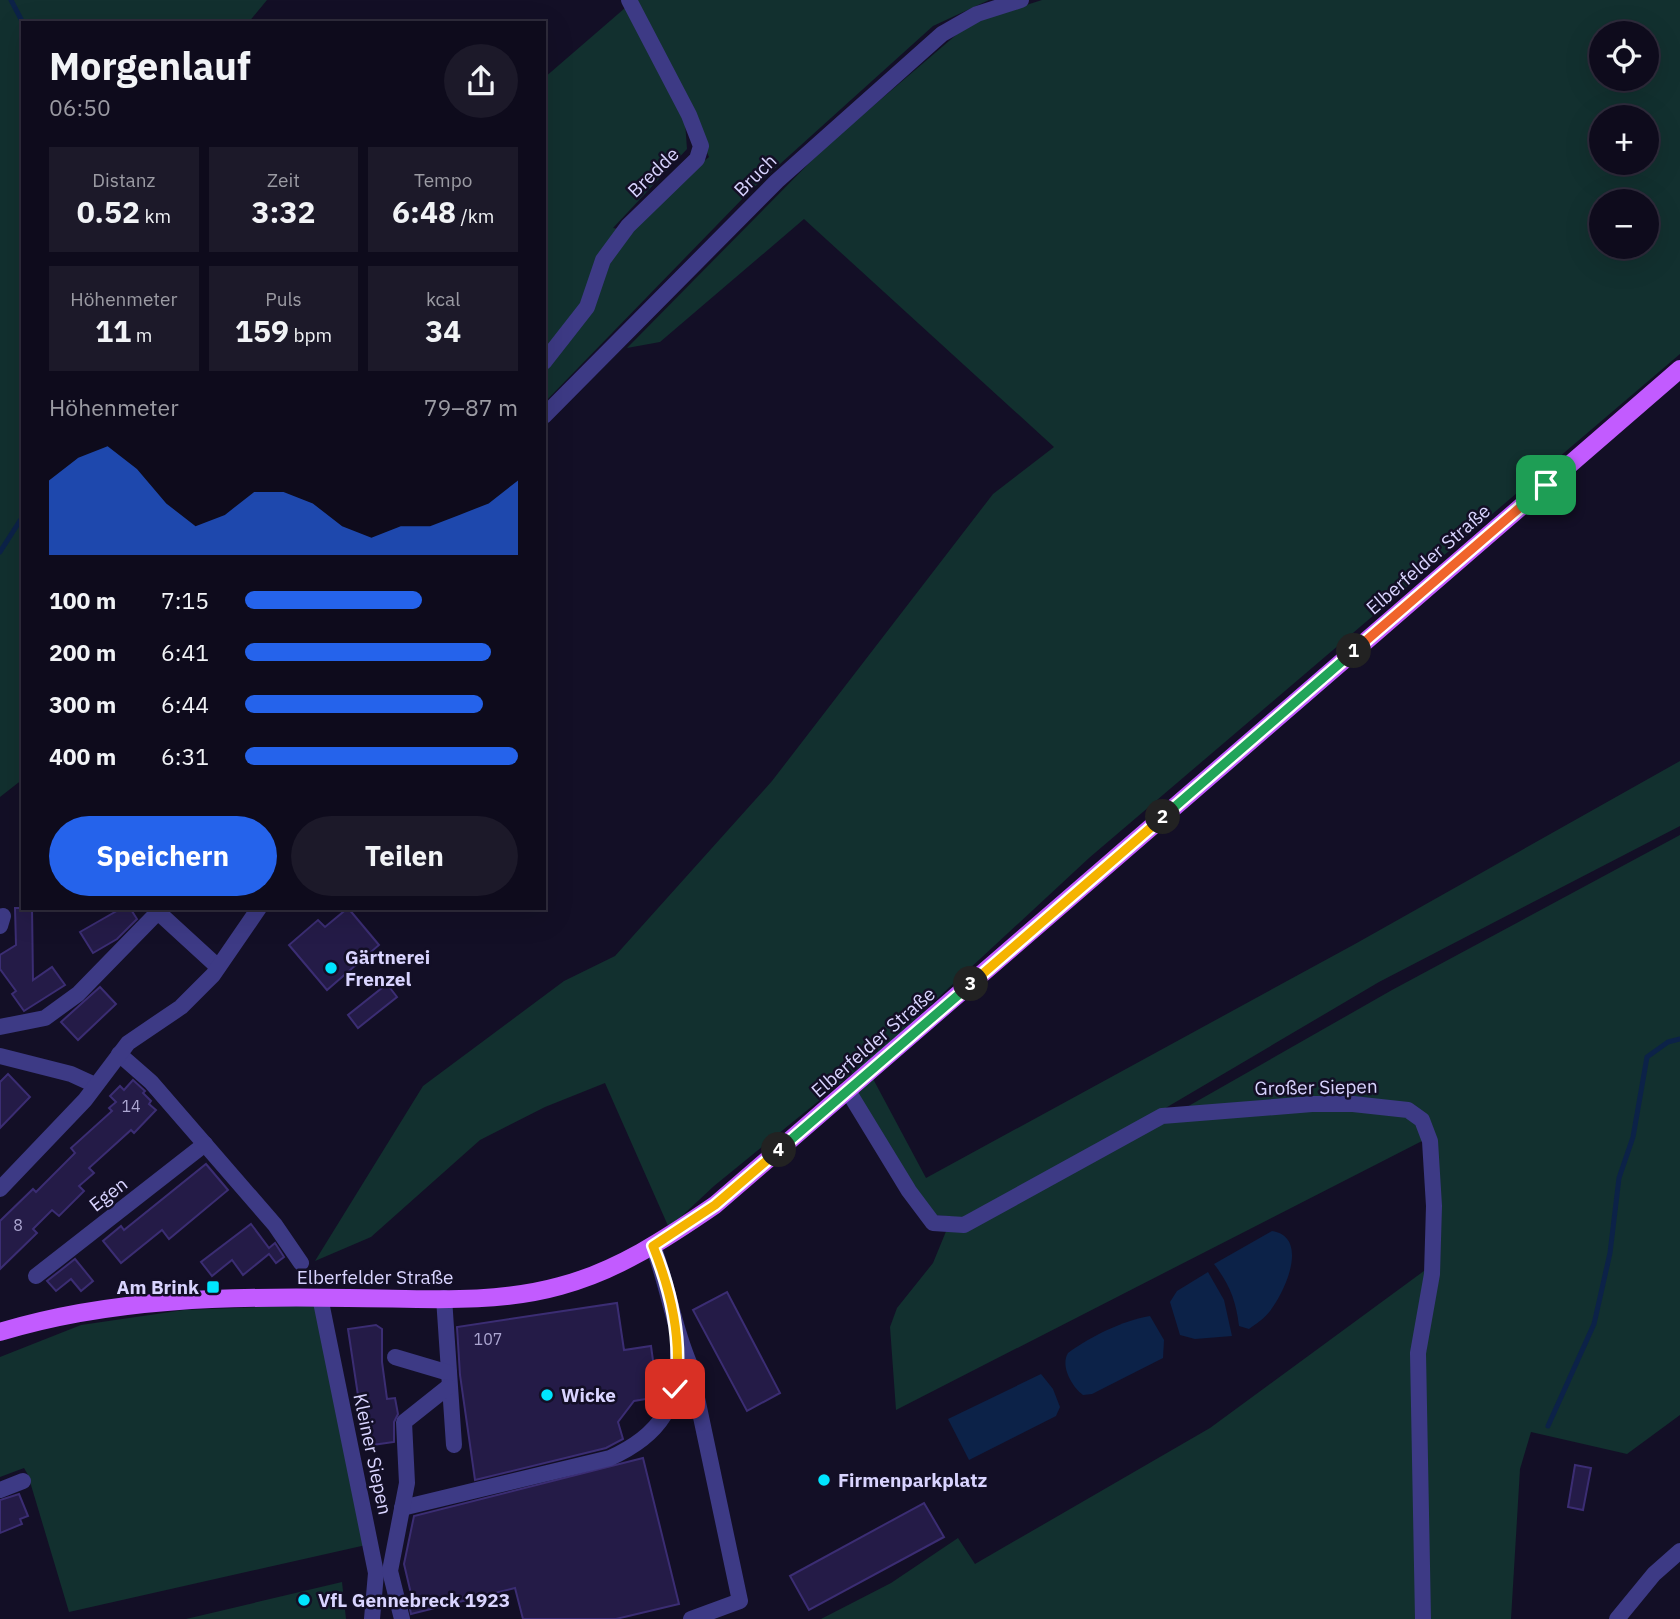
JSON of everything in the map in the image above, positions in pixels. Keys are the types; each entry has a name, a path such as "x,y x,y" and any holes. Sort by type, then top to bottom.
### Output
{"main road":[{"name":"Elberfelder Straße","path":"0,1332 55,1318 161,1303 320,1297 505,1296 559,1287 604,1271 653,1246 715,1205 849,1091 1680,369"}],"street":[{"name":"Bredde","path":"546,359 587,307 603,260 609,251 628,226 697,159 701,146 689,115 629,0"},
{"name":"Bruch","path":"546,414 777,181 932,43 977,14 1021,0"},
{"path":"0,1027 45,1018 67,1002 156,910 218,967"},
{"path":"0,1189 65,1123 119,1054 141,1032 181,1007 218,967 257,910"},
{"path":"119,1054 151,1082 205,1144 275,1225 301,1263"},
{"path":"0,1056 71,1074 95,1085"},
{"name":"Großer Siepen","path":"849,1091 909,1191 933,1223 964,1225 1162,1116 1312,1104 1353,1104 1408,1110 1422,1120 1430,1140 1434,1206 1432,1273 1418,1353 1423,1619"},
{"name":"Egen","path":"36,1276 205,1144"},
{"path":"653,1246 664,1274 678,1338 690,1365 740,1601 691,1619"},
{"name":"Kleiner Siepen","path":"320,1297 376,1573 372,1619"},
{"path":"444,1298 454,1445"},
{"path":"402,1508 610,1458 635,1447 653,1431 667,1413 677,1378 678,1338"},
{"path":"395,1357 448,1380"},
{"path":"402,1619 390,1572 407,1483 404,1422 448,1380"},
{"path":"0,1490 23,1481"},
{"path":"1617,1619 1654,1574 1680,1552"}],"green space":[{"path":"0,0 267,0 250,21 21,21 21,781 0,797"},
{"path":"633,0 989,0 933,26 750,191 546,401 546,76 625,8 685,121 687,149 613,228 630,231 683,178 709,157 675,80"},
{"path":"1042,0 1680,0 1680,354 1089,858 885,1047 714,1186 669,1228 605,1083 545,1107 480,1140 371,1237 315,1261 423,1086 564,981 615,956 772,781 993,494 1054,447 804,219 660,342 627,348 824,148 970,23"},
{"path":"1680,761 1680,826 1379,982 1135,1126 965,1218 935,1215 912,1188 854,1092 871,1075 926,1178 1355,944"},
{"path":"1680,835 1680,1415 1627,1454 1531,1432 1520,1469 1511,1619 1427,1619 1422,1382 1436,1275 1424,1140 896,1410 890,1327 897,1308 933,1263 947,1229 1178,1112 1392,990"},
{"path":"1428,1268 1418,1619 821,1619 891,1583 958,1538 975,1564 1210,1428"},
{"path":"316,1305 366,1545 69,1612 28,1475 24,1468 0,1477 0,1357 81,1325 184,1310"},
{"name":"VfL Gennebreck 1923","path":"342,1582 346,1619 186,1619"}],"water":[{"path":"1272,1231 1283,1235 1290,1243 1291,1266 1276,1302 1266,1316 1249,1329 1239,1326 1231,1294 1214,1264"},
{"path":"1208,1272 1224,1300 1232,1336 1195,1339 1180,1335 1170,1302 1177,1291"},
{"path":"1150,1316 1164,1340 1163,1358 1092,1394 1083,1395 1071,1382 1066,1370 1068,1353 1107,1330"},
{"path":"1041,1374 1053,1389 1060,1407 1056,1416 969,1460 948,1419"}],"building":[{"path":"15,908 32,910 33,980 52,967 65,985 24,1011 12,994 16,991 0,969 0,955 16,945"},
{"path":"118,910 131,910 137,919 117,939 93,953 80,932"},
{"name":"Gärtnerei Frenzel","path":"346,910 350,910 379,945 327,990 289,945 318,920 325,927"},
{"path":"387,984 397,997 358,1028 348,1015"},
{"path":"100,987 116,1004 78,1040 61,1022"},
{"path":"8,1074 30,1097 0,1128 0,1082"},
{"path":"133,1080 145,1091 143,1093 151,1101 149,1104 156,1110 134,1133 131,1130 89,1168 94,1173 79,1186 84,1191 59,1216 52,1210 33,1229 37,1233 0,1269 0,1221 33,1189 36,1192 75,1153 71,1148 112,1111 109,1108 116,1102 110,1096 120,1086 124,1090"},
{"path":"206,1164 228,1190 169,1239 162,1230 121,1263 103,1241 121,1226 124,1230"},
{"path":"251,1224 269,1248 275,1243 284,1257 276,1263 269,1254 243,1275 232,1260 212,1276 201,1262"},
{"path":"75,1259 93,1281 81,1291 71,1279 56,1291 47,1281"},
{"path":"727,1292 780,1393 747,1411 693,1310"},
{"name":"Wicke","path":"617,1303 624,1350 651,1346 658,1397 634,1401 618,1422 623,1439 606,1448 475,1480 460,1375 457,1327"},
{"path":"376,1325 382,1329 382,1362 387,1399 395,1398 398,1414 394,1422 394,1442 372,1445 369,1424 362,1422 348,1329"},
{"path":"643,1458 679,1604 616,1619 523,1619 515,1588 411,1614 408,1599 412,1598 404,1564 414,1516"},
{"path":"1575,1465 1591,1468 1583,1510 1568,1507"},
{"path":"19,1494 28,1516 20,1519 22,1524 0,1533 0,1500"},
{"path":"924,1503 944,1537 809,1610 790,1576"}],"waterway":[{"path":"11,0 22,21"},
{"path":"0,552 21,519"},
{"path":"1548,1426 1594,1324 1610,1253 1619,1178 1633,1137 1647,1057 1668,1042 1680,1039"}],"place":[{"name":"Gärtnerei Frenzel","path":"331,968"},
{"name":"Am Brink","path":"213,1287"},
{"name":"Wicke","path":"547,1395"},
{"name":"Firmenparkplatz","path":"824,1480"},
{"name":"VfL Gennebreck 1923","path":"304,1600"}],"route":[{"path":"675,1389 679,1367 678,1338 664,1274 653,1246 715,1205 849,1091 1546,485"}]}
